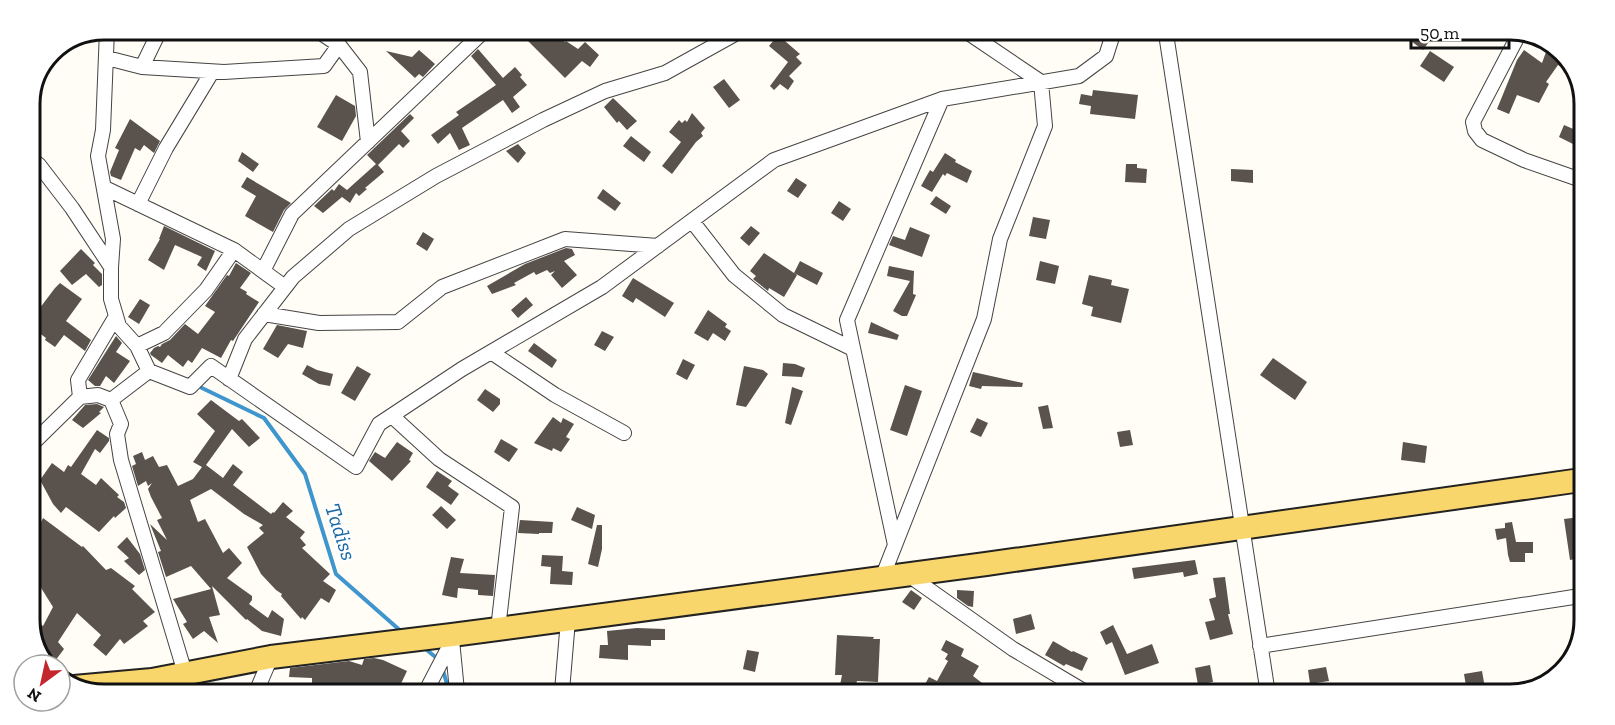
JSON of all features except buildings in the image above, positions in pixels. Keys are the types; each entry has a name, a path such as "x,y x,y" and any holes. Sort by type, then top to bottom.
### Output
{"main road":[{"path":"152,684 185,673 271,657 452,638 498,629 1243,529 1574,481"}],"street":[{"path":"107,40 102,130 98,156 113,239 111,299 119,326 137,346 149,371 190,387 211,366 356,467 379,424 462,369 602,287 774,160 942,99 1079,76 1106,56 1111,40"},
{"path":"142,67 155,40"},
{"path":"332,40 339,45 360,72 368,141"},
{"path":"263,271 292,214 475,40"},
{"path":"229,379 245,339 293,277 349,230 436,177 543,120 605,91 665,73 724,40"},
{"path":"980,40 1041,82"},
{"path":"1167,40 1266,684"},
{"path":"1515,41 1473,122 1475,131 1482,140 1524,160 1574,178"},
{"path":"107,58 142,67 224,72 324,66 339,45"},
{"path":"138,204 166,148 212,72"},
{"path":"882,578 984,319 1000,239 1045,126 1041,82"},
{"path":"895,545 847,320 942,99"},
{"path":"41,168 72,208 111,267"},
{"path":"105,188 234,250 285,287"},
{"path":"692,221 734,275 783,315 853,350"},
{"path":"264,314 319,323 398,322 442,287 565,239 658,246"},
{"path":"137,346 164,333 206,290 234,250"},
{"path":"80,398 78,380 116,316"},
{"path":"491,352 555,395 624,433"},
{"path":"111,400 149,371"},
{"path":"41,435 80,398 98,395 111,400 121,424 117,434 121,460 185,673"},
{"path":"392,416 439,459 512,507 498,629"},
{"path":"908,574 1013,649 1073,684"},
{"path":"1260,646 1574,597"},
{"path":"563,684 568,620"},
{"path":"429,684 452,638"},
{"path":"452,638 456,684"},
{"path":"260,684 271,657"}],"waterway":[{"name":"Tadiss","path":"202,388 264,418 305,474 336,574 403,633"},
{"name":"Tadiss","path":"422,646 439,660"},
{"name":"Tadiss","path":"442,667 447,684"}]}
